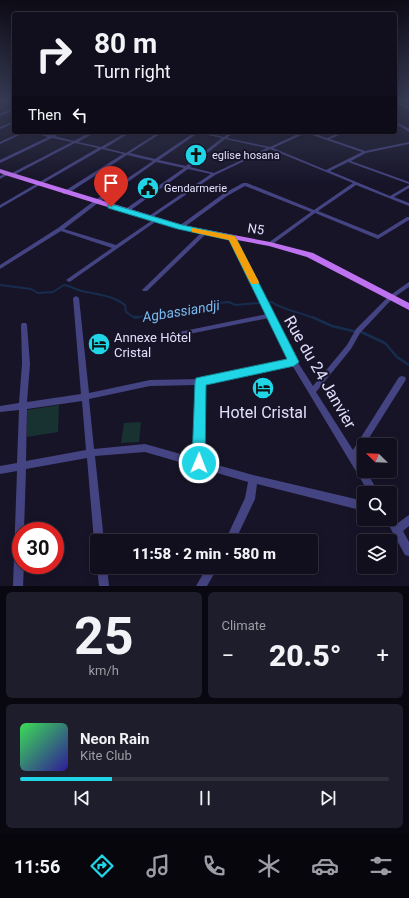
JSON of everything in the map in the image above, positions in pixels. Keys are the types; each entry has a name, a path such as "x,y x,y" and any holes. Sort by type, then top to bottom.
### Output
{"main road":[{"name":"N5","path":"4,175 181,227 232,238 270,244 310,255 409,307"}],"street":[{"path":"0,143 20,134"},
{"path":"40,134 214,174"},
{"path":"0,162 57,134"},
{"path":"4,175 90,134"},
{"path":"0,207 126,134"},
{"path":"65,192 158,134"},
{"path":"1,265 60,229 96,202 194,134"},
{"path":"207,134 270,148 327,170 409,205"},
{"path":"126,211 187,168 230,134"},
{"path":"148,218 214,174 302,134"},
{"path":"312,134 366,152"},
{"path":"326,139 339,134"},
{"path":"327,170 366,152 407,144 409,148"},
{"path":"348,161 409,185"},
{"path":"270,244 314,211 356,183"},
{"path":"181,227 243,184 378,237 409,218"},
{"path":"391,198 409,185"},
{"path":"69,280 156,220"},
{"path":"60,229 115,247"},
{"path":"145,290 205,232"},
{"name":"Rue du 24 Janvier","path":"232,238 294,362 370,486"},
{"path":"312,392 349,347 358,331 391,297 409,284"},
{"path":"76,298 90,453 99,534"},
{"path":"184,332 270,315"},
{"path":"18,586 23,406 26,364 24,325"},
{"path":"0,409 86,397 150,383 200,382 294,362"},
{"path":"351,455 355,454 402,380"},
{"path":"199,463 200,382"},
{"path":"0,470 90,453 145,448 253,479 357,504"},
{"path":"233,534 250,499 253,479"},
{"path":"397,530 409,520"},
{"path":"394,526 409,551"},
{"path":"103,574 104,586"},
{"path":"201,586 209,574"}],"green space":[{"path":"59,405 58,432 27,437 27,410"},
{"path":"141,422 139,442 121,443 124,423"}],"waterway":[{"name":"Agbassiandji","path":"0,285 31,289 38,293 53,292 64,285 115,299 125,305 126,312 135,318 159,313 179,313 229,302 235,305 272,302 286,309 314,318"},
{"name":"Agbassiandji","path":"134,317 139,317"},
{"name":"Agbassiandji","path":"312,317 332,326 357,332"},
{"name":"Agbassiandji","path":"359,331 385,343 397,357 409,365"}],"slow traffic":[{"path":"195,230 232,238 255,282"}],"place":[{"name":"eglise hosana","path":"196,155"},
{"name":"Gendarmerie","path":"148,188"},
{"name":"Annexe Hôtel Cristal","path":"99,344"},
{"name":"Hotel Cristal","path":"263,388"}],"route":[{"path":"111,207 181,227 232,238 294,362 200,382 199,463"}]}
